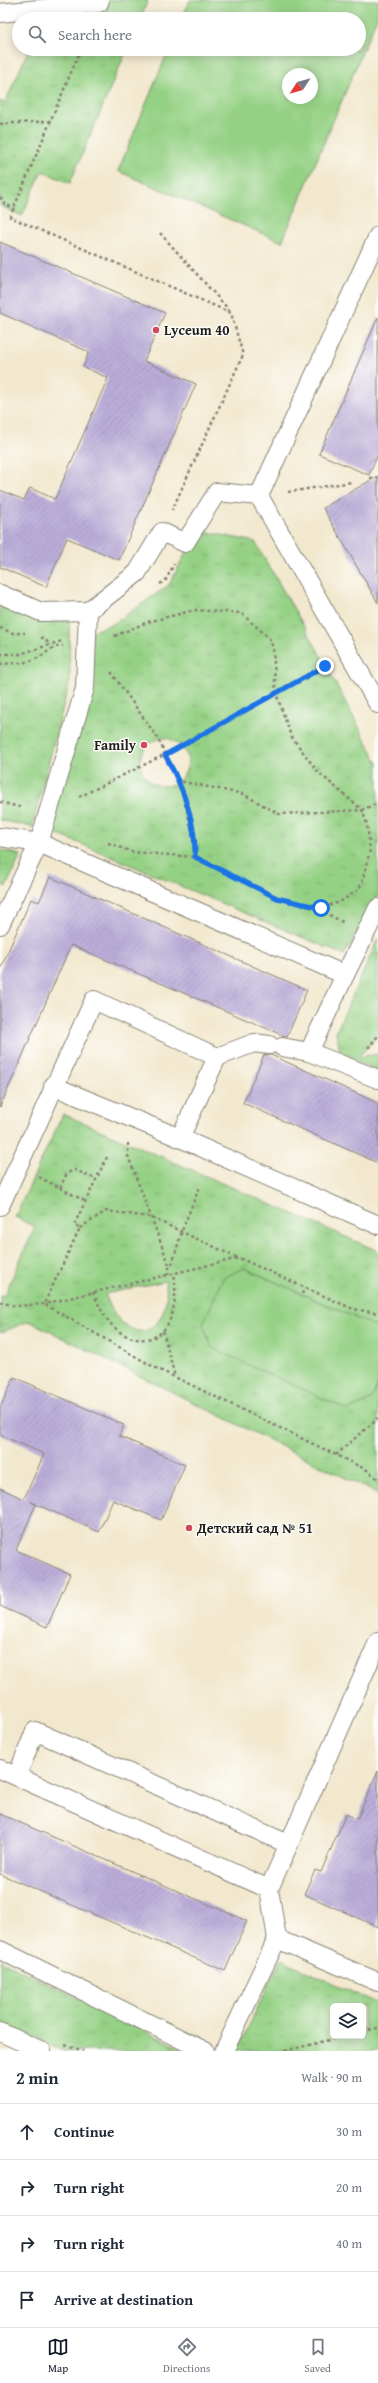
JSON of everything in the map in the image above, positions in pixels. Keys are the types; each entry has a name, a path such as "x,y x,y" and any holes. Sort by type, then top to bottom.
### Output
{"lane":[{"path":"18,12 99,3 100,0"},
{"path":"0,14 12,13"},
{"path":"260,496 378,236"},
{"path":"0,594 41,612 88,611 137,573 162,532 185,543 217,492 260,496"},
{"path":"260,496 378,704"},
{"path":"0,925 39,843 85,688 81,641 88,611"},
{"path":"0,837 39,843 345,975"},
{"path":"309,1052 364,934 378,908"},
{"path":"0,1206 53,1086 94,1000 217,1057"},
{"path":"180,1138 217,1057 254,1043 309,1052 378,1079"},
{"path":"53,1086 180,1138 378,1225"},
{"path":"224,2051 277,1939 269,1889 378,1642"},
{"path":"17,1776 35,1731 288,1844"},
{"path":"0,1769 269,1889"},
{"path":"277,1939 378,1982"},
{"path":"0,1950 205,2051"},
{"path":"0,2032 42,2051"}],"path":[{"path":"78,56 15,209 10,217 231,313"},
{"path":"0,124 51,121"},
{"path":"0,197 5,204 15,209"},
{"path":"160,233 231,313 243,355 162,532"},
{"path":"370,478 378,478"},
{"path":"260,496 352,482"},
{"path":"0,654 20,654 49,644 105,640 148,622 194,610 241,613 269,638 274,648 276,693 291,736 308,761 318,772 362,810 367,824 370,850 362,883 358,890 340,902 321,908 277,898 195,857 133,852 105,842"},
{"path":"0,664 35,659 55,646 70,646 81,641 94,643 98,654 157,737 179,781 193,832 195,857"},
{"path":"47,813 141,765 165,755 325,666"},
{"path":"179,781 243,794 279,814 362,810 378,803"},
{"path":"316,907 364,934"},
{"path":"128,1143 128,1156 170,1267"},
{"path":"80,1228 74,1225 106,1157"},
{"path":"60,1188 67,1173 75,1170 96,1179"},
{"path":"33,1174 85,1201"},
{"path":"168,1275 182,1231 199,1188"},
{"path":"44,1304 80,1228 106,1211 150,1217 353,1310 378,1313"},
{"path":"0,1302 16,1306 44,1304 239,1258"},
{"path":"92,1292 98,1306 112,1325 123,1334 141,1339 157,1336 163,1331 170,1320 174,1304 176,1285 174,1273"},
{"path":"302,1294 305,1288"},
{"path":"44,1304 154,1367 367,1470 378,1479"},
{"path":"163,1331 175,1377"},
{"path":"336,1455 378,1418"},
{"path":"366,2030 378,2028"},
{"path":"285,2051 333,2039"}],"green space":[{"path":"107,0 148,0 143,12 53,12"},
{"path":"190,0 378,0 378,15 366,43 366,12 185,12"},
{"path":"26,56 124,56 70,183 42,171 22,216 0,206 0,101 5,103"},
{"path":"166,56 361,56 282,242 118,171"},
{"path":"198,530 255,542 316,647 378,763 378,896 344,955 69,839 48,832 93,631 113,624 169,585","holes":["167,738 178,743 185,752 188,762 187,768 176,783 170,785 158,785 150,781 144,774 141,765 141,755 146,747 154,741"]},
{"path":"0,605 36,621 69,621 70,680 32,827 0,820"},
{"path":"0,850 21,855 6,887 0,884"},
{"path":"378,939 378,1036 360,1055 360,1057 378,1054 378,1071 355,1061 340,1051 336,1032"},
{"path":"63,1114 378,1251 378,1328 244,1268 371,1400 378,1384 378,1494 29,1321 0,1333 0,1295 4,1296 35,1227 15,1217","holes":["165,1281 166,1303 158,1322 151,1328 143,1331 133,1330 122,1323 114,1313 105,1294"]},
{"path":"244,1268 378,1328 378,1384 371,1400 348,1410 212,1348 203,1324 223,1278"},
{"path":"281,1959 378,2004 378,2051 237,2051"},
{"path":"0,1960 187,2051 63,2051 0,2023"}],"building":[{"path":"0,242 165,313 144,361 196,384 119,560 67,538 46,587 0,567 0,490 24,500 30,488 55,499 108,378 83,367 89,352 0,313"},
{"path":"378,317 378,454 369,475 319,454"},
{"path":"378,476 378,603 323,508"},
{"path":"50,877 307,990 287,1037 71,945 0,1107 0,970 31,899 39,902"},
{"path":"264,1055 271,1055 378,1103 378,1163 243,1103"},
{"path":"14,1377 124,1425 119,1436 185,1465 161,1520 113,1500 99,1532 36,1504 16,1550 70,1574 47,1627 0,1606 0,1488 24,1499 44,1454 0,1435 0,1408"},
{"path":"378,1771 378,1927 304,1894 315,1870 321,1872 346,1814 357,1819"},
{"path":"0,1814 247,1921 225,1971 0,1874"}],"place":[{"name":"Lyceum 40","path":"156,330"},
{"name":"Family","path":"144,745"},
{"name":"Детский сад № 51","path":"189,1528"}],"route":[{"path":"321,908 277,898 195,857 194,836 186,803 179,781 165,755 325,666"}]}
